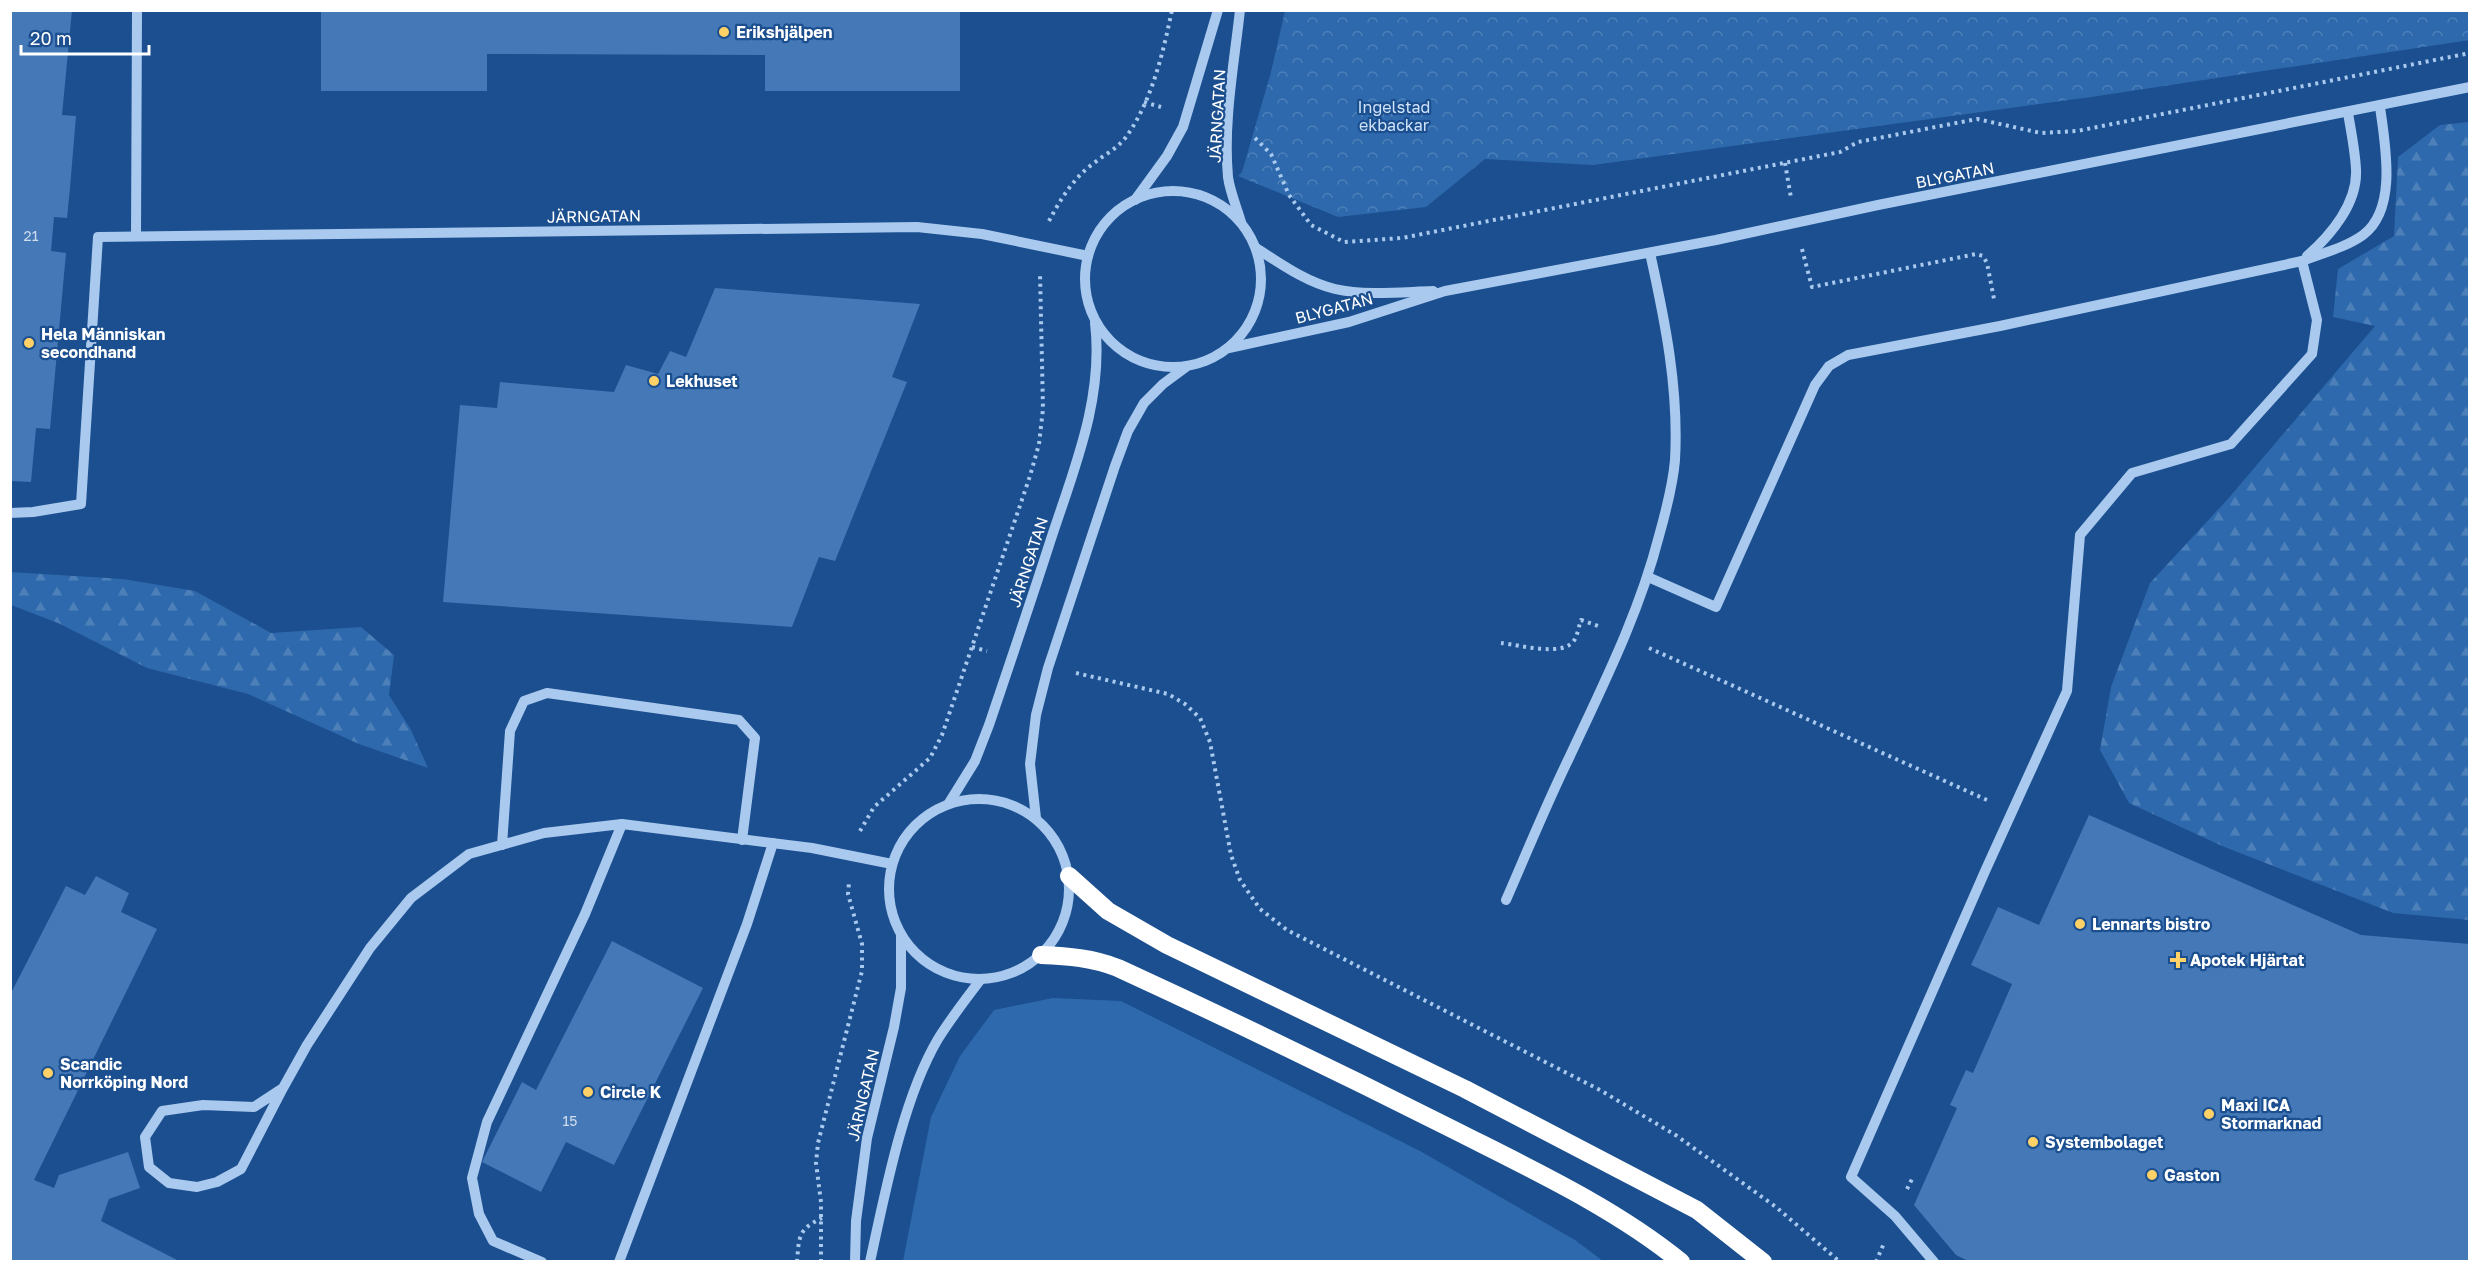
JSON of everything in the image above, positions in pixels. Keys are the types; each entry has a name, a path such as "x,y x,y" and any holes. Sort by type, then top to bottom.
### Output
{"highway":[{"path":"1069,876 1108,911 1167,945 1465,1089 1697,1210 1763,1262"},
{"path":"1041,955 1076,957 1100,961 1119,968 1292,1049 1540,1173 1656,1241 1681,1262"}],"street":[{"path":"136,235 137,10"},
{"name":"JÄRNGATAN","path":"1135,200 1167,156 1183,127 1218,10"},
{"name":"JÄRNGATAN","path":"1240,10 1227,126 1228,179 1241,222"},
{"name":"BLYGATAN","path":"1229,348 1349,322 1445,291 1650,253 2469,87"},
{"path":"1648,577 1716,607 1815,385 1829,366 1848,354 2000,326 2302,261 2363,235 2375,222 2383,206 2387,158 2380,106"},
{"path":"2302,261 2324,242 2352,200 2356,170 2348,112"},
{"path":"1162,191 1192,193 1219,203 1241,222 1256,248 1262,285 1252,320 1229,348 1209,361 1186,367 1159,367 1133,358 1111,342 1094,320 1085,289 1088,256 1098,233 1114,214 1135,200 1162,191"},
{"name":"JÄRNGATAN","path":"10,513 33,512 81,504 98,237 917,227 982,234 1088,256"},
{"name":"BLYGATAN","path":"1256,248 1299,275 1335,289 1359,292 1445,291"},
{"path":"1506,900 1552,793 1626,638 1648,577 1667,508 1674,462 1676,410 1672,364 1650,253"},
{"path":"1934,1262 1895,1216 1851,1177 2067,691 2080,535 2132,473 2231,444 2312,354 2317,320 2302,261"},
{"name":"JÄRNGATAN","path":"949,803 975,761 1012,658 1084,441 1094,392 1098,352 1094,320"},
{"path":"1036,818 1030,764 1036,715 1048,668 1128,431 1144,403 1163,384 1186,367"},
{"path":"502,845 510,731 524,701 547,693 739,720 755,738 742,840"},
{"path":"979,798 1009,803 1036,818 1058,844 1069,876 1070,898 1065,919 1055,939 1041,955 1023,968 1003,976 981,979 958,977 935,968 916,954 901,935 892,912 889,888 892,864 900,844 913,827 930,813 949,803 979,798"},
{"path":"283,1088 254,1107 203,1106 162,1111 145,1137 148,1167 169,1183 196,1187 217,1182 241,1169 283,1088 354,969 411,898 468,854 544,833 621,824 773,843 892,864"},
{"path":"542,1262 493,1241 479,1214 472,1178 487,1122 585,914 621,824"},
{"path":"619,1262 747,924 773,843"},
{"name":"JÄRNGATAN","path":"855,1262 856,1221 867,1138 901,988 901,935"},
{"path":"870,1262 907,1116 922,1073 937,1040 981,979"}],"path":[{"path":"821,1262 822,1218 816,1163 818,1143 862,971 862,944 848,894 852,856 862,825 874,807 930,758 942,735 1039,444 1043,409 1039,302 1042,245 1049,221 1060,199 1094,163 1110,153 1126,137 1157,70 1172,10"},
{"path":"1227,126 1251,134 1271,154 1289,195 1311,225 1344,242 1402,238 1840,152 1858,142 1977,119 2041,133 2077,131 2469,53"},
{"path":"1144,102 1187,115"},
{"path":"1785,163 1795,223 1812,287 1976,254 1983,256 1987,263 2000,326"},
{"path":"1501,643 1550,650 1565,648 1575,640 1581,620 2012,811"},
{"path":"972,647 1012,658"},
{"path":"1048,668 1168,694 1185,704 1200,718 1210,742 1231,855 1240,880 1260,909 1287,930 1600,1090 1658,1125 1776,1207 1840,1262"},
{"path":"797,1262 803,1230 808,1224 822,1218"}],"green space":[{"name":"Ingelstad ekbackar","path":"2469,10 2470,40 2091,97 1593,165 1485,159 1426,207 1338,217 1238,176 1242,172 1271,72 1285,11"},
{"path":"2470,122 2469,920 2393,913 2222,846 2129,803 2100,750 2111,687 2150,583 2227,500 2375,326 2333,317 2338,269 2394,236 2398,157 2440,125"},
{"path":"10,572 123,579 195,591 271,633 361,627 394,655 389,695 411,730 428,768 359,744 248,694 147,668 58,623 11,605"},
{"path":"1053,998 1121,1001 1420,1151 1575,1240 1603,1261 903,1261 931,1117 960,1056 994,1010"}],"building":[{"path":"10,10 72,10 62,115 76,116 70,188 67,218 54,217 51,251 66,253 50,429 36,428 31,482 10,481"},
{"name":"Erikshjälpen","path":"321,10 960,10 960,91 765,91 765,55 487,54 487,91 321,91"},
{"path":"715,288 920,304 892,377 907,382 835,561 819,557 792,627 443,602 460,405 497,408 500,382 614,392 626,365 658,374 670,351 686,357"},
{"path":"2089,815 2361,935 2470,944 2470,1262 1970,1262 1956,1255 1914,1205 1957,1108 1950,1105 1966,1070 1973,1073 2012,984 1971,965 1998,907 2039,925"},
{"name":"Scandic Norrköping Nord","path":"96,876 129,893 121,912 157,929 34,1180 54,1188 59,1175 128,1152 140,1188 109,1199 101,1221 181,1262 10,1262 10,995 66,886 85,895"},
{"path":"612,941 703,988 614,1165 566,1142 541,1192 482,1162 522,1082 536,1090"}],"place":[{"name":"Erikshjälpen","path":"724,32"},
{"name":"Hela Människan secondhand","path":"29,343"},
{"name":"Lekhuset","path":"654,381"},
{"name":"Lennarts bistro","path":"2080,924"},
{"name":"Apotek Hjärtat","path":"2178,960"},
{"name":"Scandic Norrköping Nord","path":"48,1073"},
{"name":"Circle K","path":"588,1092"},
{"name":"Maxi ICA Stormarknad","path":"2209,1114"},
{"name":"Systembolaget","path":"2033,1142"},
{"name":"Gaston","path":"2152,1175"}]}
